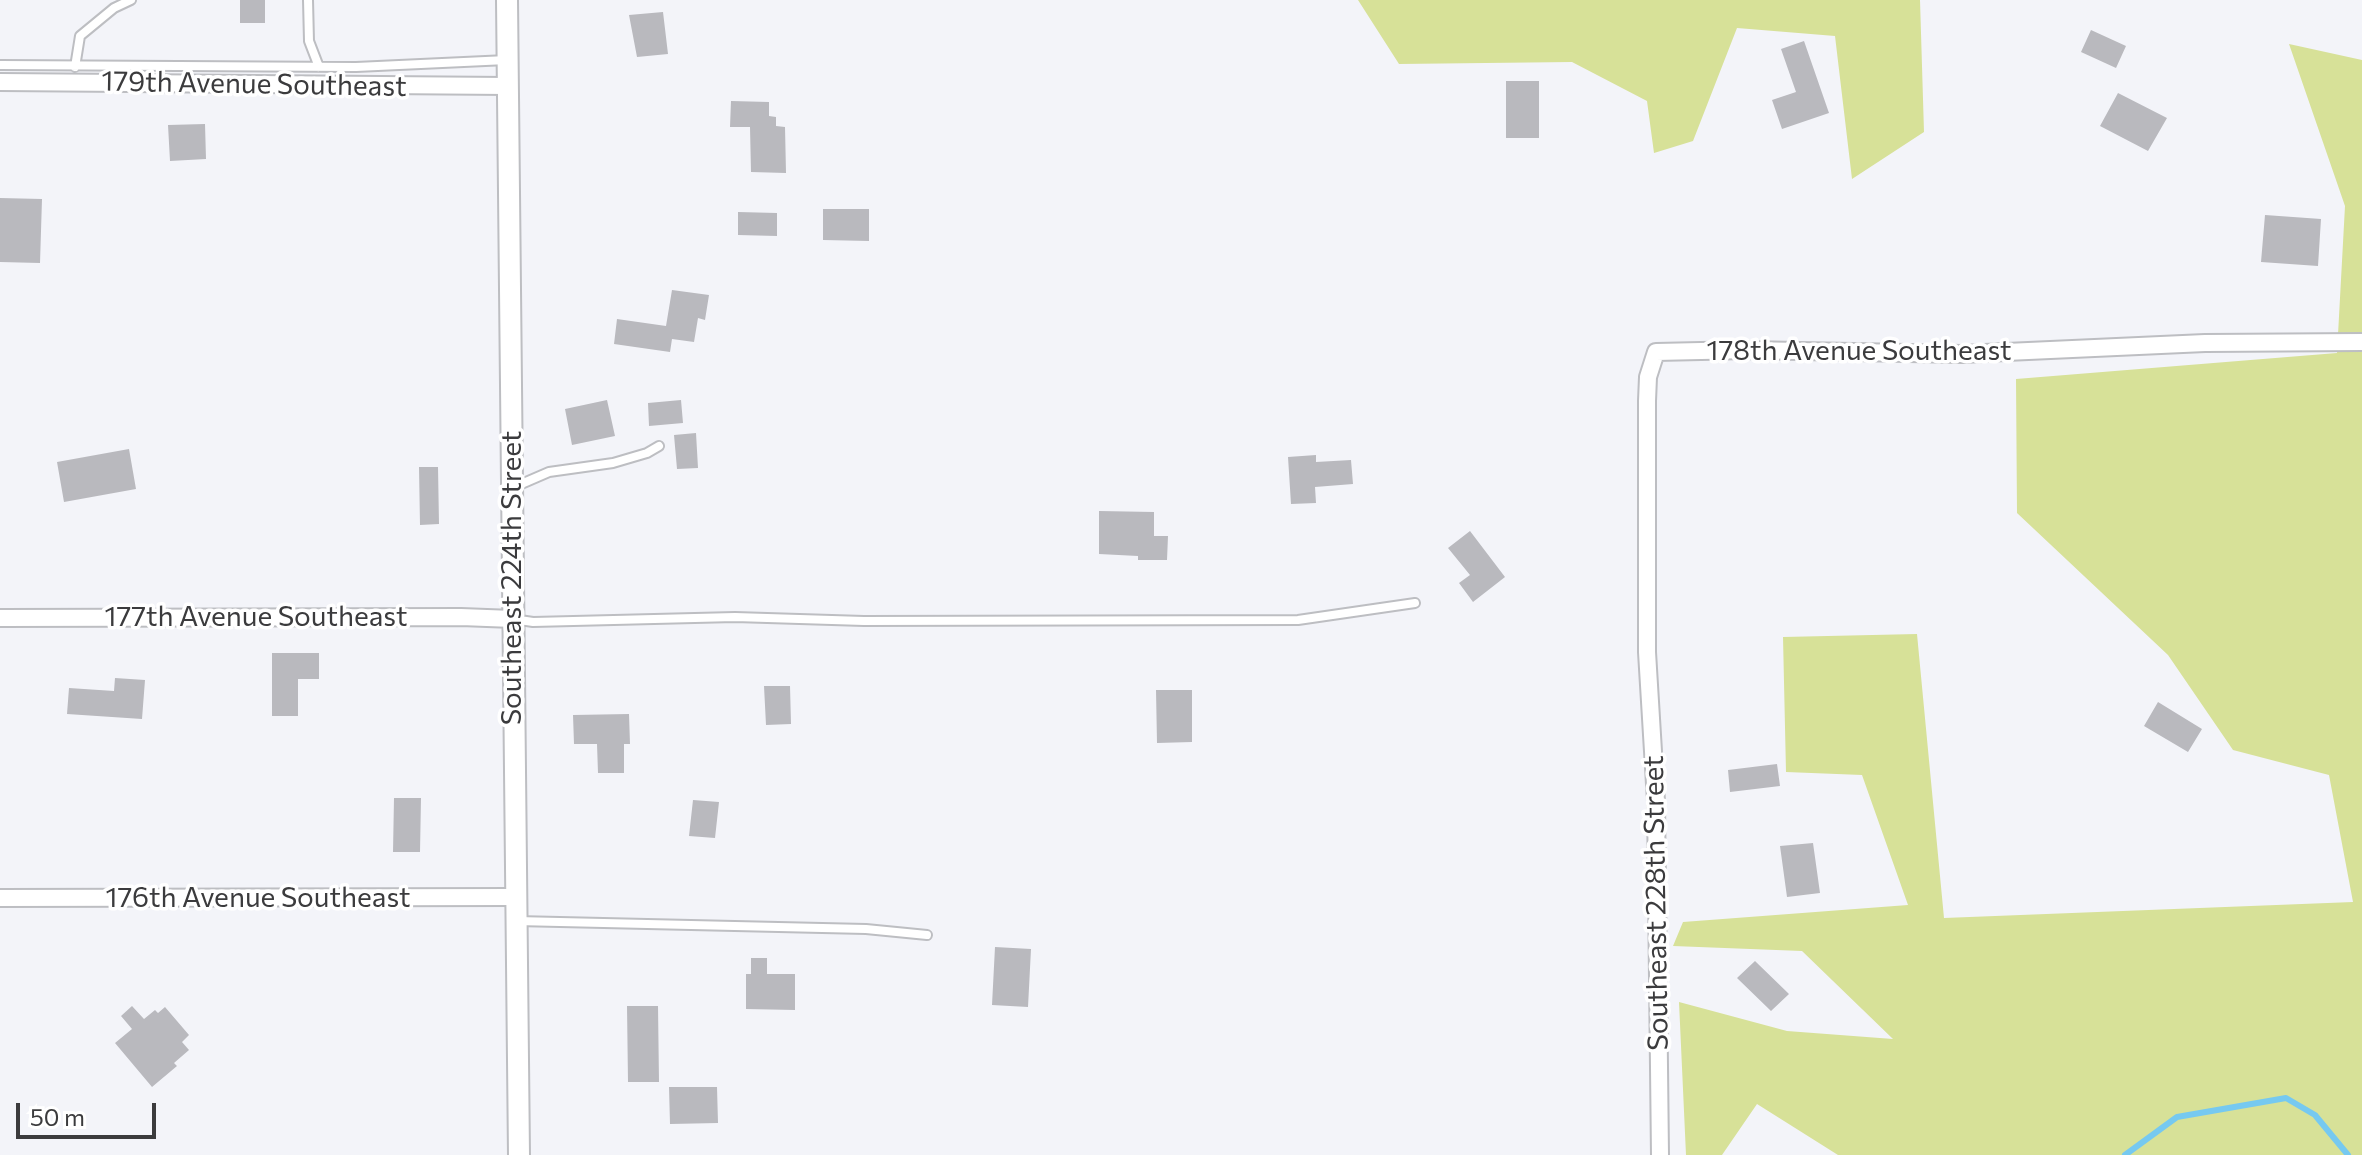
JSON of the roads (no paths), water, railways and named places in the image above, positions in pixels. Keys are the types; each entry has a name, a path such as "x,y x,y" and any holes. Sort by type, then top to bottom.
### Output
{"street":[{"name":"Southeast 224th Street","path":"507,0 519,1155"},
{"name":"179th Avenue Southeast","path":"0,82 508,86"},
{"name":"178th Avenue Southeast","path":"1647,652 1647,401 1648,377 1656,352 1746,350 1962,354 2205,343 2362,342"},
{"name":"177th Avenue Southeast","path":"0,618 513,619"},
{"name":"Southeast 228th Street","path":"1647,652 1656,801 1660,1155"},
{"name":"176th Avenue Southeast","path":"0,898 515,897"}],"lane":[{"path":"75,67 80,36 114,8 131,0"},
{"path":"308,0 309,41 319,67"},
{"path":"0,65 319,67 508,60"},
{"path":"512,489 549,472 613,463 647,453 659,446"},
{"path":"513,619 533,622 735,617 864,621 1298,620 1415,603"},
{"path":"516,921 866,929 927,935"}],"waterway":[{"path":"2125,1155 2177,1117 2286,1098 2315,1115 2348,1155"}]}
